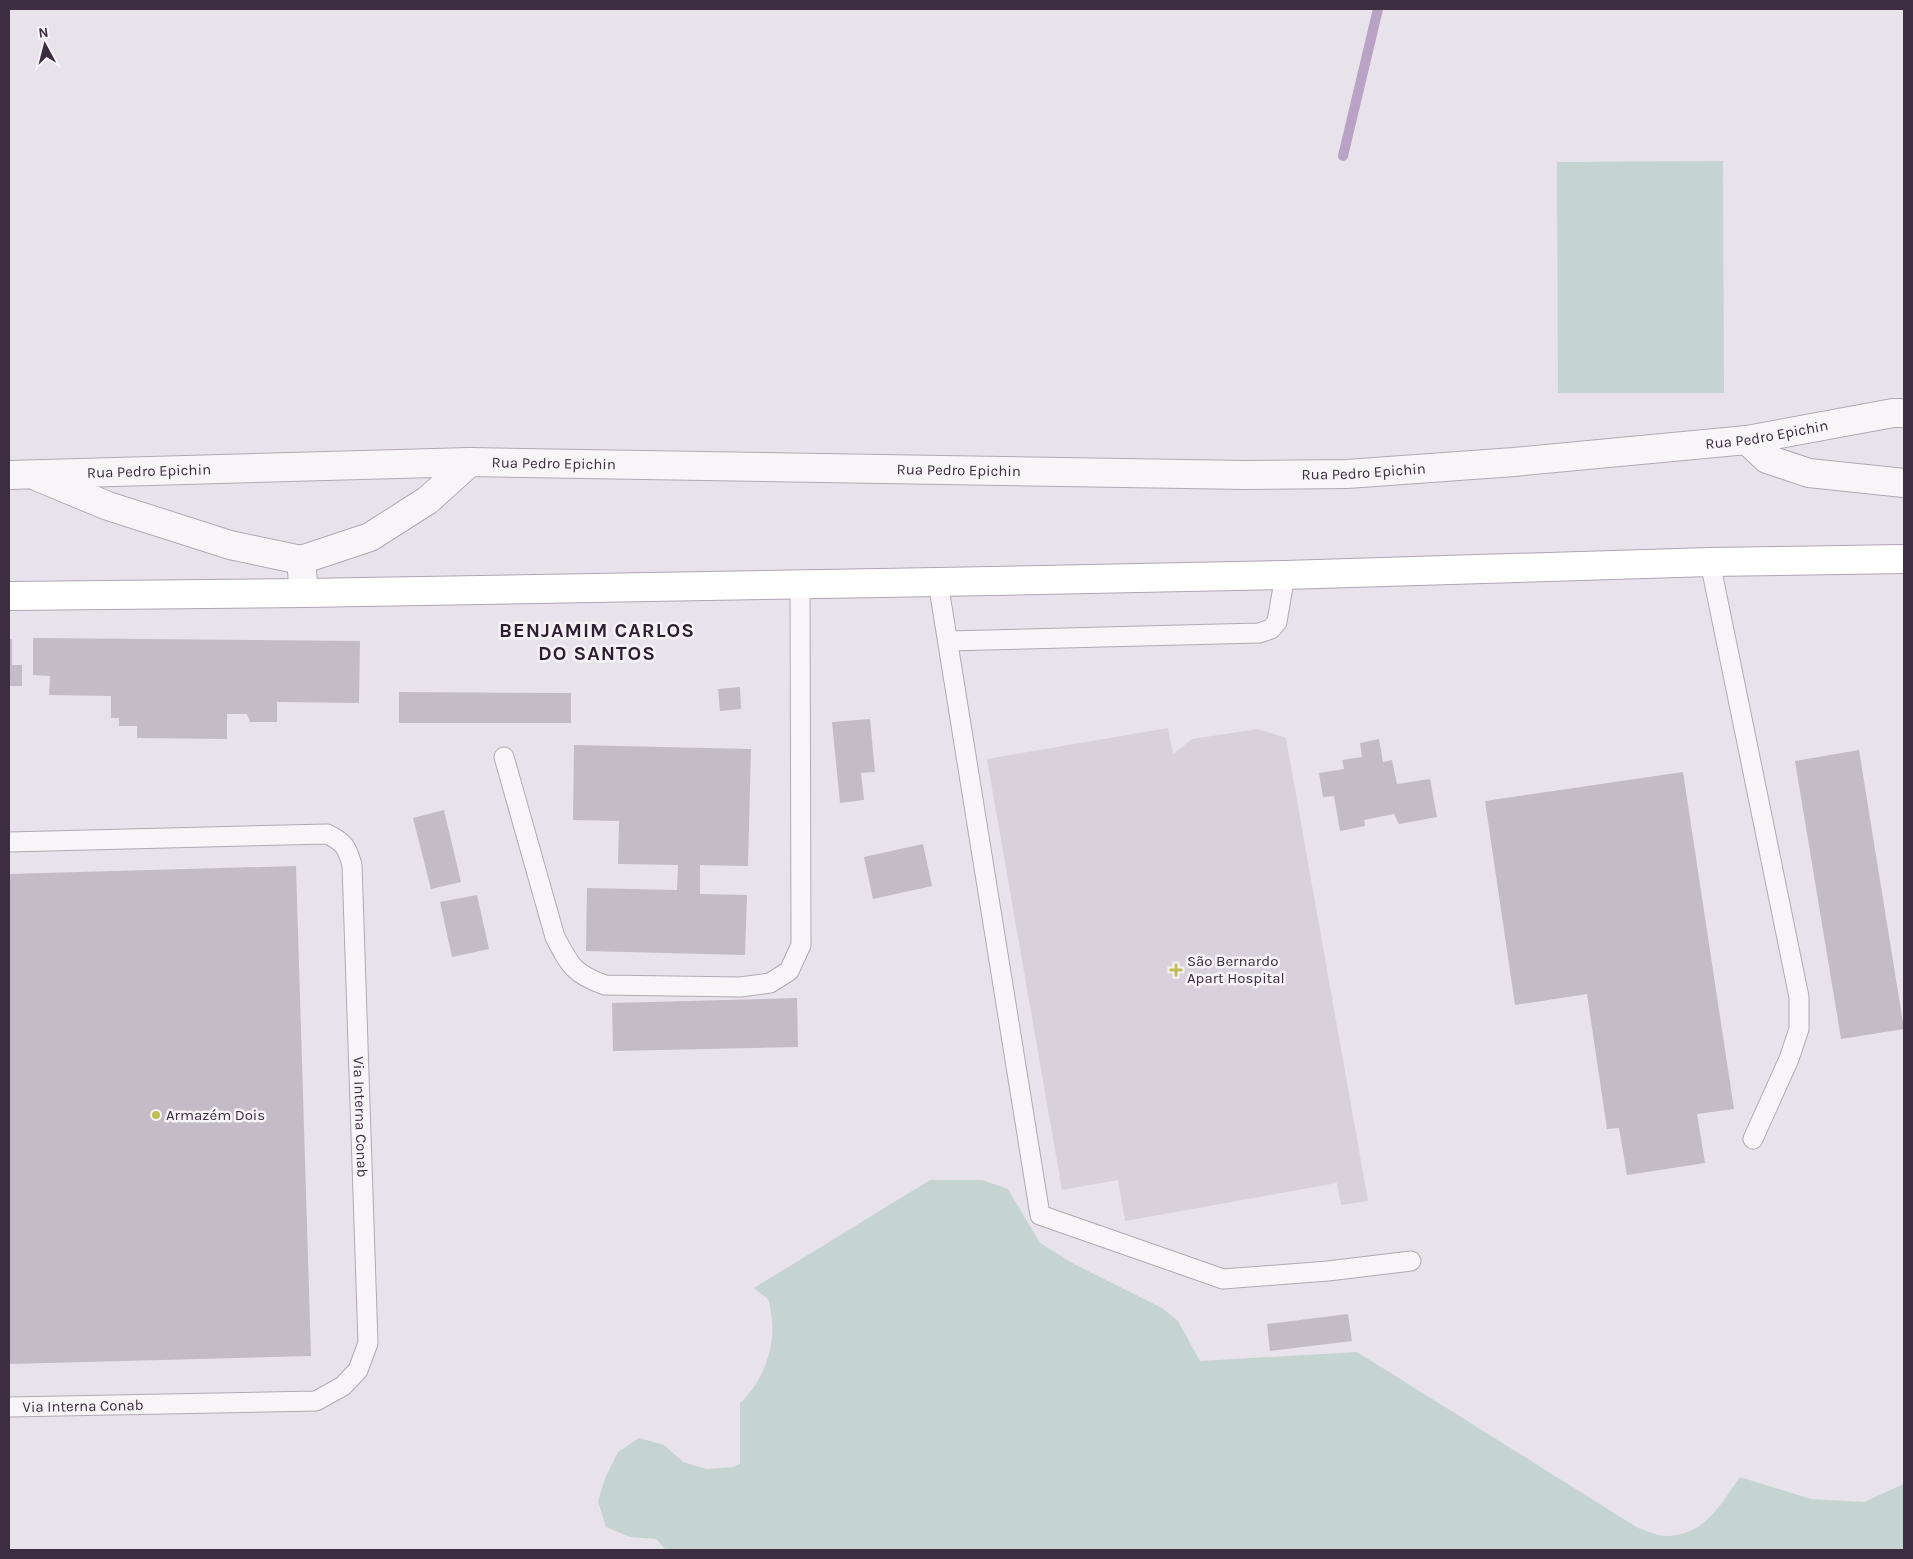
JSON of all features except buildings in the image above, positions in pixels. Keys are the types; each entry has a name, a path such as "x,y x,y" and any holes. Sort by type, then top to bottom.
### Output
{"main road":[{"path":"9,596 938,582 1285,575 1710,562 1904,559"}],"street":[{"name":"Rua Pedro Epichin","path":"18,474 470,462 1246,475 1347,474 1514,462 1747,440 1893,413 1904,413"},
{"path":"1747,440 1767,459 1809,473 1904,483"},
{"path":"18,474 127,512 230,544 301,560 370,538 428,500 470,462"},
{"path":"301,560 304,593"}],"lane":[{"path":"1710,562 1799,997 1800,1029 1789,1059 1753,1140"},
{"path":"948,641 1259,633 1271,628 1277,622 1285,575"},
{"path":"938,582 1040,1215 1222,1279 1328,1272 1412,1261"},
{"path":"504,758 555,937 568,963 586,978 605,986 740,987 770,983 790,971 801,945 800,584"},
{"name":"Via Interna Conab","path":"9,842 327,834 341,840 348,851 352,866 368,1343 358,1370 343,1386 316,1401 9,1408"}],"shaded area":[{"path":"1723,161 1724,393 1558,393 1557,162"},
{"name":"São Bernardo Apart Hospital","path":"1168,728 1173,754 1192,739 1258,729 1286,738 1368,1201 1341,1205 1337,1183 1125,1221 1118,1180 1062,1190 987,759"},
{"path":"930,1180 982,1180 1008,1189 1040,1243 1074,1264 1162,1308 1178,1321 1200,1361 1357,1352 1638,1528 1664,1536 1681,1534 1692,1530 1711,1516 1740,1477 1811,1499 1864,1502 1904,1484 1904,1550 666,1550 656,1539 630,1537 606,1527 598,1501 606,1476 618,1452 639,1438 664,1445 683,1462 707,1469 733,1467 740,1464 740,1403 756,1384 762,1373 767,1361 772,1337 769,1301 754,1288"}],"waterway":[{"path":"1343,156 1378,9"}],"place":[{"name":"São Bernardo Apart Hospital","path":"1176,970"},
{"name":"Armazém Dois","path":"156,1115"}],"district":[{"name":"BENJAMIM CARLOS DO SANTOS","path":"597,642"}]}
